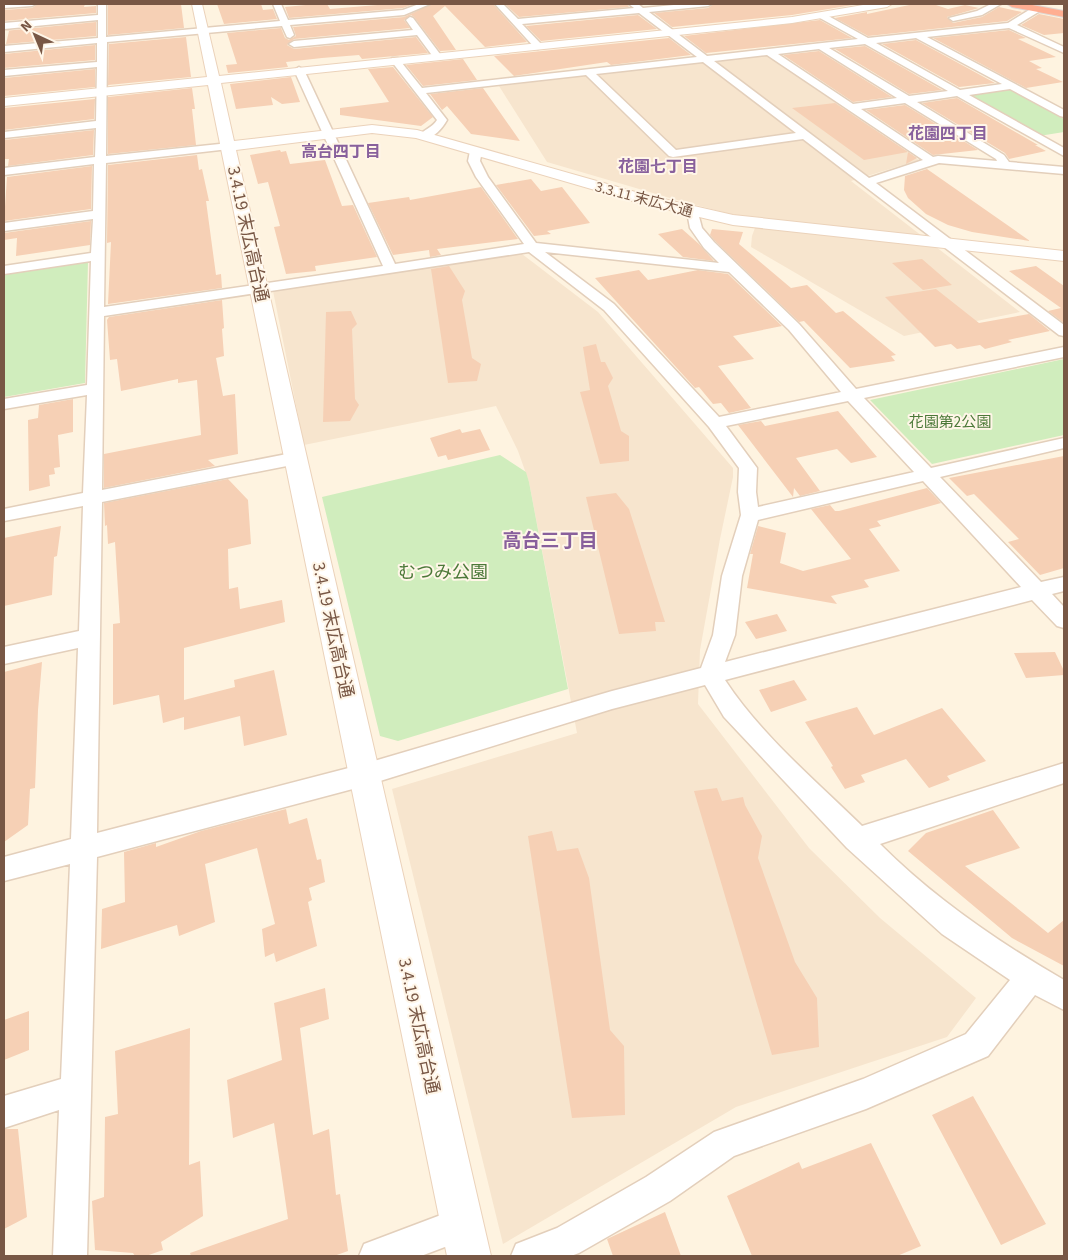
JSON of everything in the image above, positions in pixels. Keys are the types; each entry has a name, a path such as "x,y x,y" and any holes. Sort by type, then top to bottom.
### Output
{"highway":[{"path":"1012,4 1064,14"}],"street":[{"path":"4,6 32,4"},
{"name":"3.4.19 末広高台通","path":"197,4 261,289 364,775 469,1256"},
{"path":"280,4 285,23 327,134 391,269"},
{"path":"399,4 436,56"},
{"path":"4,49 404,12 426,4"},
{"path":"499,4 516,22 537,54 558,76"},
{"path":"516,22 573,13 638,7 708,4"},
{"path":"299,60 394,60 436,56 537,54 670,32 823,16 887,4"},
{"path":"946,19 979,13 997,4"},
{"path":"638,7 1064,332"},
{"path":"419,91 1010,25 1037,9"},
{"path":"4,26 102,10 102,92 84,848 70,1256"},
{"path":"823,16 958,94 1064,152"},
{"path":"1010,25 1064,50"},
{"path":"849,30 868,28"},
{"path":"4,102 214,80 419,32"},
{"path":"917,35 1061,111"},
{"path":"820,46 1000,157 1006,166"},
{"path":"769,52 932,161"},
{"path":"394,60 442,120 438,127 424,136"},
{"path":"4,73 102,64"},
{"path":"588,72 673,154 806,135"},
{"path":"852,107 1012,86"},
{"path":"4,135 101,124"},
{"name":"3.3.11 末広大通","path":"229,146 372,129 424,136 642,200 733,220 1064,256"},
{"path":"1040,139 1056,136"},
{"path":"4,171 229,146"},
{"path":"476,151 474,161 482,177 532,247 609,307 714,423 748,468 747,492 750,515 732,576 724,635 710,675"},
{"path":"868,182 938,159 1064,171"},
{"path":"693,212 696,228 709,245 794,328 853,396 1064,620"},
{"path":"4,227 99,214"},
{"path":"96,313 532,247 732,268"},
{"path":"4,270 98,256"},
{"path":"714,423 1064,352"},
{"path":"4,404 95,389"},
{"path":"750,515 1064,443"},
{"path":"4,515 297,458"},
{"path":"4,869 364,775 588,707 1064,584"},
{"path":"4,655 88,636"},
{"path":"710,675 732,710 856,840 887,869 952,924 1031,978 1064,996"},
{"path":"856,840 1064,773"},
{"path":"528,1256 567,1241 658,1189 724,1143 866,1094 976,1045 1031,978"},
{"path":"4,1112 76,1090"},
{"path":"376,1256 462,1224"}],"shaded area":[{"path":"765,54 919,160 851,181 1020,312 904,336 751,247 752,236 759,217 734,215 547,162 499,86"},
{"path":"522,254 598,312 733,468 733,477 700,650 698,704 809,848 880,918 976,998 947,1037 736,1107 503,1244 392,789 577,733 529,482 518,451 496,406 304,445 273,291"}],"green space":[{"path":"1009,89 1064,119 1064,132 1039,136 964,95"},
{"path":"88,262 85,383 4,397 4,274"},
{"name":"花園第2公園","path":"1064,359 1064,435 932,464 870,400"},
{"name":"むつみ公園","path":"500,455 526,472 529,482 568,689 398,741 380,736 322,497"}],"building":[{"path":"38,4 85,4 84,7 96,6 96,13 4,21 4,10 32,8"},
{"path":"181,4 184,28 108,35 108,5"},
{"path":"217,4 261,4 263,10 273,9 277,19 224,24"},
{"path":"327,4 330,9 414,4 403,8 289,18 285,7"},
{"path":"432,4 493,4 527,42 485,47 445,6 433,16 456,50 440,51 411,15 404,20 410,28 294,39 287,45 294,49 416,37 428,53 362,59 359,55 322,58 286,62 288,67 228,73 226,65 237,64 227,33 281,28 285,38 289,40 296,36 293,27 404,17"},
{"path":"505,4 627,4 629,7 519,17"},
{"path":"714,4 859,4 792,15 672,27 654,13 708,8"},
{"path":"914,4 933,4 948,9 965,5 979,8 947,17 953,23 982,17 999,7 1022,12 1007,21 868,36 835,18 867,12 867,14"},
{"path":"1039,14 1064,19 1064,33 1044,35 1021,25"},
{"path":"638,15 657,29 541,41 526,26"},
{"path":"820,20 852,38 706,53 684,36"},
{"path":"96,22 96,36 6,44 9,31 4,31"},
{"path":"1009,30 1026,38 1018,39 1056,57 1029,61 1042,68 1036,69 1063,82 1026,88 933,38"},
{"path":"186,37 191,77 108,85 109,44"},
{"path":"669,38 691,55 611,65 607,62 514,76 494,56"},
{"path":"916,40 995,83 959,87 882,44"},
{"path":"95,45 95,60 4,68 4,54"},
{"path":"865,46 942,90 909,94 835,49"},
{"path":"819,51 892,97 853,102 783,55"},
{"path":"463,59 477,80 423,86 406,65"},
{"path":"393,67 433,117 421,126 340,115 340,108 389,102 368,69"},
{"path":"95,69 95,87 4,96 4,78"},
{"path":"291,77 300,102 282,104 271,97 273,105 236,109 230,84"},
{"path":"192,88 195,109 192,109 196,145 108,154 108,97"},
{"path":"483,88 520,141 471,134 447,106 442,110 430,94"},
{"path":"957,98 1046,151 1009,159 1005,153 922,103"},
{"path":"95,99 94,119 4,130 4,108"},
{"path":"835,103 917,158 906,164 908,152 864,160 792,108"},
{"path":"905,105 978,150 933,155 866,110"},
{"path":"94,130 93,155 8,166 9,159 4,159 4,140"},
{"path":"280,150 281,152 286,151 290,164 325,160 342,206 353,205 377,257 315,266 316,271 286,274 274,227 280,226 268,182 258,184 250,155"},
{"path":"197,155 199,170 202,169 209,201 206,201 216,275 221,274 222,288 108,304 111,242 107,243 108,165"},
{"path":"92,166 91,209 4,221 7,177"},
{"path":"927,169 1030,241 972,232 948,225 926,214 908,198 904,190 905,176"},
{"path":"531,179 541,191 562,187 590,223 547,231 551,234 534,236 496,185"},
{"path":"481,187 518,239 437,249 441,255 430,257 429,250 393,255 368,203 409,197 410,200"},
{"path":"91,221 90,245 16,256 17,238 4,240 4,233"},
{"path":"682,229 714,261 683,257 658,234"},
{"path":"712,229 743,232 739,244 791,288 807,285 836,313 843,311 896,355 891,356 895,361 850,368 804,321 799,322 715,241 710,235"},
{"path":"922,259 952,285 923,290 892,263"},
{"path":"449,266 465,291 462,300 472,358 481,364 477,381 448,383 431,269"},
{"path":"1036,266 1064,286 1064,323 1048,311 1061,308 1009,271"},
{"path":"639,270 648,280 698,270 728,274 782,326 733,336 754,359 718,366 751,408 729,413 721,403 713,404 699,387 695,388 595,278"},
{"path":"936,289 979,323 1029,314 1050,331 1008,340 1012,342 985,349 980,345 957,349 951,344 935,347 885,297"},
{"path":"222,300 224,356 216,358 223,396 235,394 238,454 208,460 215,466 104,488 104,454 201,435 197,380 178,383 178,379 121,391 117,359 110,360 107,320 109,317"},
{"path":"351,311 357,324 352,329 355,399 359,405 350,421 323,422 326,312"},
{"path":"596,344 601,362 605,362 613,378 608,386 621,431 629,436 629,461 600,464 580,392 590,390 583,347"},
{"path":"73,399 73,432 58,435 60,467 54,468 55,474 49,475 50,486 29,491 28,420 38,418 39,405"},
{"path":"838,411 877,457 851,463 837,449 796,458 820,491 800,496 794,488 793,497 738,425 761,421 765,426"},
{"path":"460,429 462,433 480,429 490,450 448,460 446,455 438,457 430,438"},
{"path":"1064,456 1064,568 1040,575 1008,542 1019,539 974,494 967,496 949,478"},
{"path":"228,479 248,500 251,544 228,549 229,589 238,587 240,609 282,600 285,622 184,648 184,700 235,687 234,680 274,670 287,735 244,746 240,716 184,730 184,717 163,723 159,695 113,705 113,624 120,623 115,542 108,544 104,503"},
{"path":"927,488 941,503 877,521 881,526 869,529 900,571 864,580 869,587 831,596 837,604 747,588 753,554 750,554 758,526 786,533 780,563 803,571 851,559 811,509 830,505 835,511 839,511"},
{"path":"616,493 629,509 665,622 655,622 656,631 619,634 586,497"},
{"path":"61,526 57,556 54,557 52,595 4,606 4,538"},
{"path":"777,614 787,631 756,639 745,622"},
{"path":"1055,652 1064,675 1026,678 1014,653"},
{"path":"42,662 35,788 30,789 28,825 4,842 4,672"},
{"path":"794,680 807,700 771,712 759,690"},
{"path":"857,707 874,735 942,708 986,761 947,776 950,780 929,788 906,759 861,775 865,782 845,789 805,722"},
{"path":"717,788 722,801 743,797 745,805 762,836 758,858 795,962 817,998 819,1047 772,1055 694,791"},
{"path":"286,809 289,824 307,818 317,860 321,859 325,882 309,888 312,900 308,902 317,946 276,962 274,953 265,957 262,929 275,924 257,848 205,864 215,922 179,936 177,925 101,949 102,909 125,902 124,852 156,843 156,847 201,831"},
{"path":"993,810 1020,848 965,866 1048,933 1064,920 1064,966 1012,938 908,851 926,833"},
{"path":"552,831 557,851 578,848 589,878 610,1030 624,1046 625,1115 572,1118 528,836"},
{"path":"325,988 329,1019 300,1028 313,1135 329,1129 336,1195 340,1194 348,1251 334,1256 191,1256 190,1253 288,1219 274,1123 233,1138 227,1080 282,1060 274,1003"},
{"path":"29,1011 29,1050 4,1060 4,1020"},
{"path":"190,1028 189,1165 200,1161 203,1216 161,1242 163,1250 146,1256 95,1250 92,1201 104,1197 105,1117 118,1114 115,1051"},
{"path":"973,1096 1046,1224 1001,1245 932,1115"},
{"path":"18,1129 27,1217 4,1229 4,1130"},
{"path":"871,1143 921,1246 897,1256 752,1256 727,1196 799,1162 802,1169"},
{"path":"665,1212 681,1256 613,1256 607,1239"}],"district":[{"name":"花園四丁目","path":"948,133"},
{"name":"高台四丁目","path":"341,151"},
{"name":"花園七丁目","path":"658,166"},
{"name":"高台三丁目","path":"550,540"}]}
